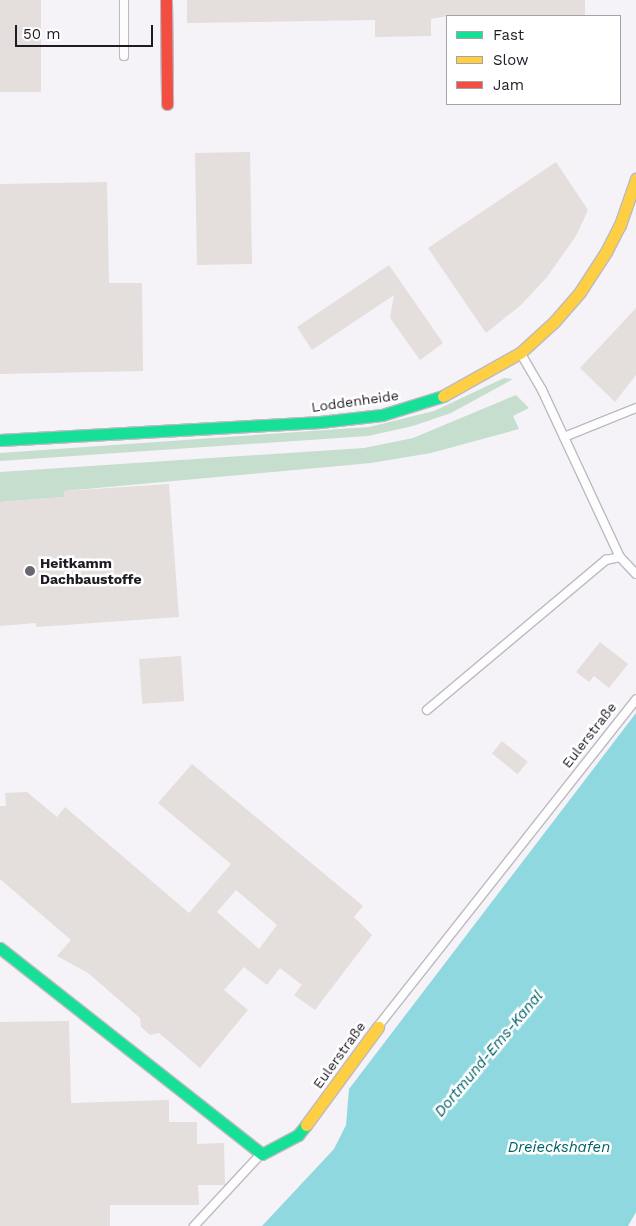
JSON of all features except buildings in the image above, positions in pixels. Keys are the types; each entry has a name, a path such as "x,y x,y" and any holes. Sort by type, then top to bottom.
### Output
{"street":[{"path":"166,0 167,104"},
{"name":"Loddenheide","path":"0,440 320,422 382,415 460,389 520,353 554,322 580,292 620,225 636,179"},
{"path":"0,948 262,1154"},
{"name":"Eulerstraße","path":"262,1154 298,1135 378,1027"}],"lane":[{"path":"124,0 124,56"},
{"path":"520,353 534,374 620,557 636,574"},
{"path":"564,437 636,408"},
{"path":"426,710 606,560 620,557"},
{"name":"Eulerstraße","path":"378,1027 636,699"},
{"path":"194,1226 262,1154"}],"green space":[{"path":"504,378 513,379 451,413 413,426 368,436 0,461 0,453 369,427 434,411"},
{"path":"516,395 529,408 513,416 519,429 431,453 371,463 64,491 64,497 0,502 0,472 364,448 413,438"}],"water":[{"path":"636,713 636,1212 628,1226 262,1226 334,1149 346,1125 349,1089"}],"traffic: fast":[{"path":"0,440 320,422 382,415 443,396"},
{"path":"0,948 262,1154 298,1135 306,1125"}],"traffic: slow":[{"path":"443,396 520,353 554,322 580,292 606,252 620,225 636,179"},
{"path":"306,1125 378,1027"}],"traffic: jam":[{"path":"166,0 167,104"}],"place":[{"name":"Heitkamm Dachbaustoffe","path":"30,571"}],"water label":[{"name":"Dortmund-Ems-Kanal","path":"489,1054"},
{"name":"Dreieckshafen","path":"559,1148"}]}
